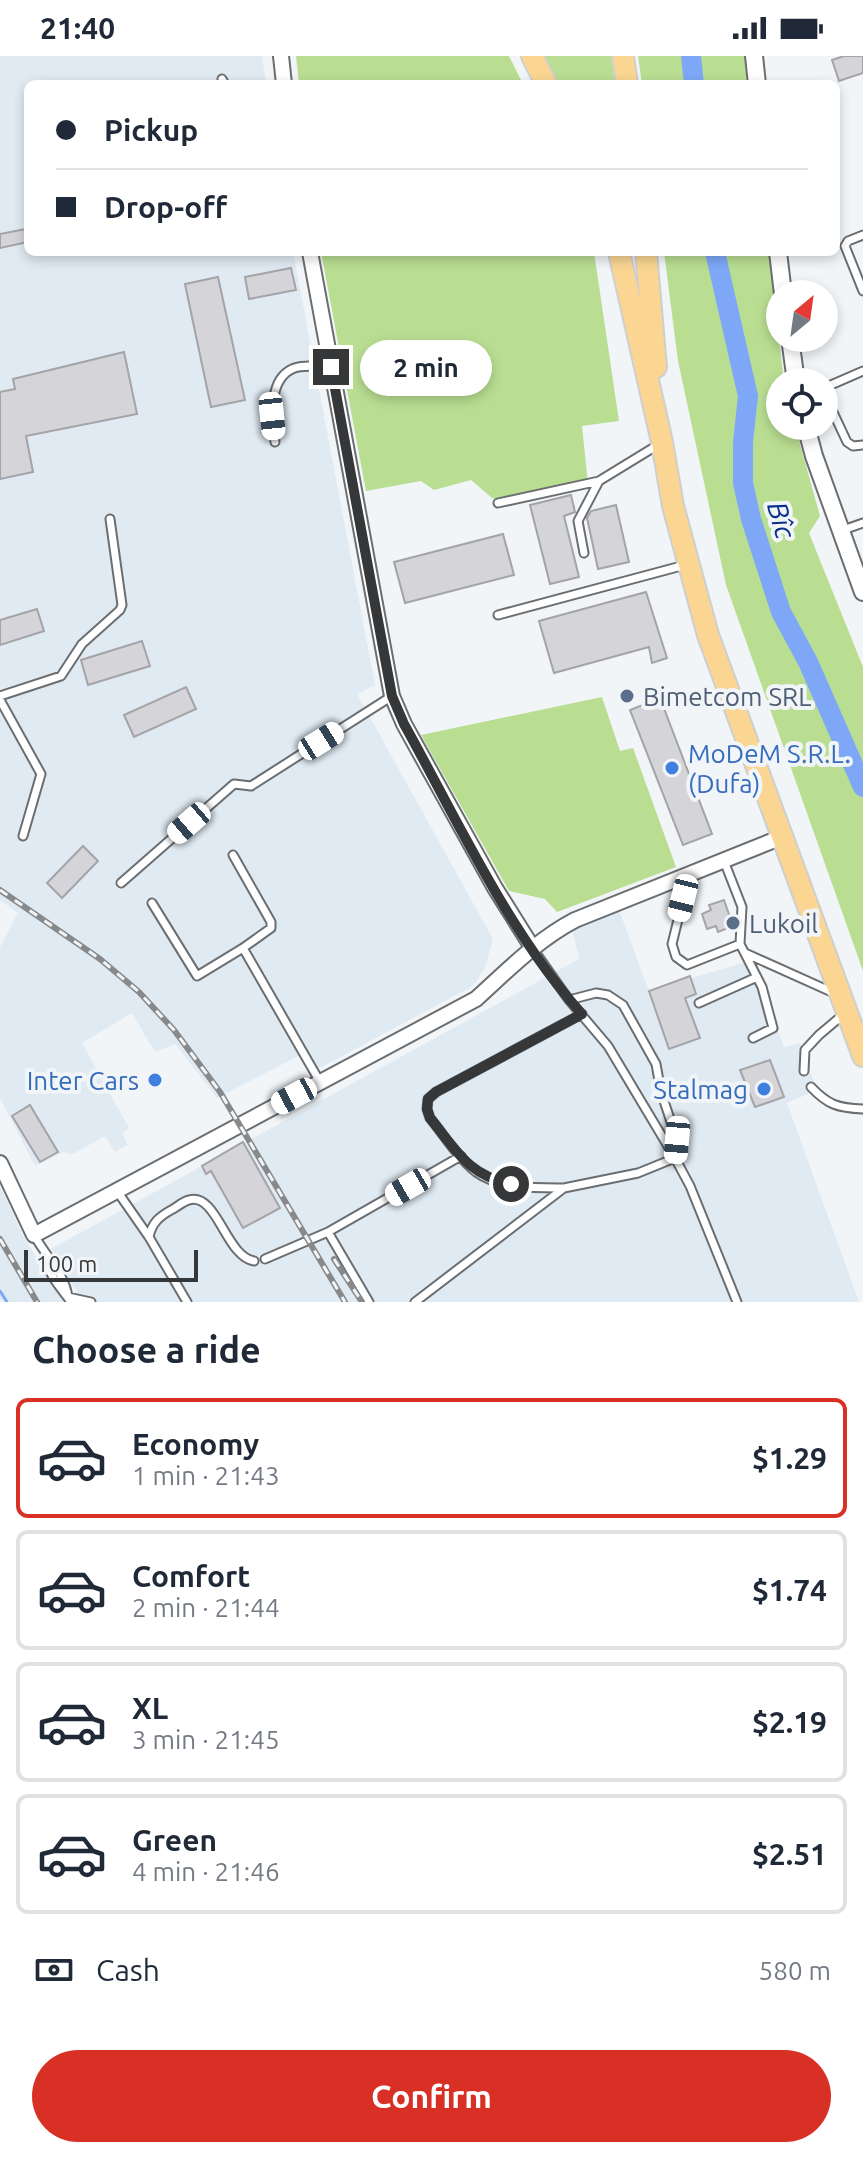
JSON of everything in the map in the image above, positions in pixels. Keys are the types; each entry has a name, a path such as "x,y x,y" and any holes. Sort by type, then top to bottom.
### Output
{"main road":[{"path":"532,56 544,80"},
{"path":"623,56 626,80"},
{"path":"620,256 687,564 708,635 863,1056"},
{"path":"646,256 662,442"}],"street":[{"path":"281,56 284,80"},
{"path":"754,56 757,80"},
{"path":"311,256 392,696 404,724 495,888 532,947"},
{"path":"778,256 781,280"},
{"path":"810,440 863,592"},
{"path":"0,1163 34,1235 476,999 532,947 575,920 782,837"}],"lane":[{"path":"863,235 848,241 845,246 863,291"},
{"path":"275,442 272,416 281,378 301,367 331,367"},
{"path":"838,383 863,371"},
{"path":"838,422 847,442 853,446 863,445"},
{"path":"498,503 599,481 662,442"},
{"path":"584,553 578,521 599,481"},
{"path":"23,836 41,780 41,770 0,698 61,676 82,644 120,610 122,605 110,519"},
{"path":"841,531 863,523"},
{"path":"498,615 687,564"},
{"path":"121,883 234,784 251,786 392,696"},
{"path":"152,903 197,976 271,928 271,922 233,855"},
{"path":"724,861 742,907 740,944 757,977 773,1028 753,1038"},
{"path":"689,875 672,944 676,957 687,965 740,944"},
{"path":"532,947 569,1000 608,1046 675,1158 690,1186 737,1302"},
{"path":"243,948 320,1082"},
{"path":"745,953 844,1004 805,1050 804,1071"},
{"path":"699,1003 757,977"},
{"path":"569,1000 596,993 608,995 623,1005 656,1064 661,1092 677,1140 675,1158"},
{"path":"582,1014 436,1092 428,1099 430,1118 475,1171 490,1180 532,1188 564,1188 638,1173 675,1158"},
{"path":"811,1087 825,1102 863,1109"},
{"path":"265,1259 328,1232 461,1156"},
{"path":"415,1302 564,1188"},
{"path":"117,1191 149,1237 187,1302"},
{"path":"149,1237 158,1218 195,1199 211,1208 240,1256 254,1261"},
{"path":"328,1232 369,1302"},
{"path":"34,1235 63,1293 70,1300 91,1302"}],"shaded area":[{"path":"0,56 262,56 265,80 24,80 24,256 294,256 375,685 357,694 493,939 485,967 469,988 318,1069 308,1051 217,1098 175,1044 155,1052 132,1013 82,1043 129,1128 122,1133 128,1145 115,1152 105,1136 73,1154 63,1152 35,1166 0,1098 0,947 18,913 0,900"},
{"path":"619,910 649,991 752,960 784,1047 800,1043 817,1090 787,1103 859,1302 83,1302 51,1249 579,959 572,929"},
{"path":"0,1186 23,1236 64,1302 2,1302 0,1299"}],"green space":[{"path":"296,56 509,56 521,80 299,80"},
{"path":"539,56 611,56 614,80 553,80"},
{"path":"638,56 745,56 748,80 641,80"},
{"path":"322,256 595,256 619,421 582,426 588,484 505,501 492,498 471,480 434,490 421,481 366,491"},
{"path":"665,256 769,256 772,280 766,280 766,352 781,352 782,368 766,368 766,440 799,440 820,516 809,533 863,667 863,971 726,585 678,361"},
{"path":"602,697 620,751 633,748 676,867 557,912 545,899 509,891 421,735"}],"building":[{"path":"844,56 863,56 863,73 840,81 832,60"},
{"path":"24,229 24,243 0,248 0,234"},
{"path":"291,268 296,290 249,299 245,277"},
{"path":"218,277 245,400 211,407 185,284"},
{"path":"124,352 137,414 26,436 33,472 0,479 0,392 15,389 13,379"},
{"path":"571,495 575,512 564,516 579,577 550,584 530,505"},
{"path":"616,505 629,562 598,569 587,518 591,511"},
{"path":"503,534 514,575 405,603 394,562"},
{"path":"646,592 667,658 652,663 649,647 554,673 539,621"},
{"path":"37,609 44,631 0,645 0,620"},
{"path":"142,641 150,666 88,685 81,660"},
{"path":"186,687 196,709 134,737 124,715"},
{"path":"660,698 712,834 683,845 630,710"},
{"path":"83,846 98,861 62,898 47,883"},
{"path":"724,900 733,926 718,932 716,926 707,929 702,914 711,910 709,905"},
{"path":"690,976 696,994 685,998 700,1038 669,1049 649,991"},
{"name":"Stalmag","path":"770,1060 784,1097 755,1107 740,1070"},
{"path":"30,1105 58,1152 40,1162 12,1116"},
{"path":"243,1142 280,1208 243,1228 211,1171 206,1174 202,1166"}],"waterway":[{"name":"Bîc","path":"691,56 694,80"},
{"name":"Bîc","path":"716,256 748,396 743,483 751,519 781,612 808,662 863,787"},
{"path":"0,1291 7,1302"}],"railway":[{"path":"0,890 100,959 139,992 174,1030 220,1092 345,1302"},
{"path":"0,1239 37,1302"},
{"path":"334,1259 362,1302"}],"place":[{"name":"Bimetcom SRL","path":"627,696"},
{"name":"MoDeM S.R.L. (Dufa)","path":"672,768"},
{"name":"Lukoil","path":"733,923"},
{"name":"Inter Cars","path":"155,1080"},
{"name":"Stalmag","path":"764,1089"}],"route":[{"path":"331,367 392,696 404,724 495,888 532,947 582,1014 428,1099 430,1118 475,1171 490,1180 511,1184"}]}
